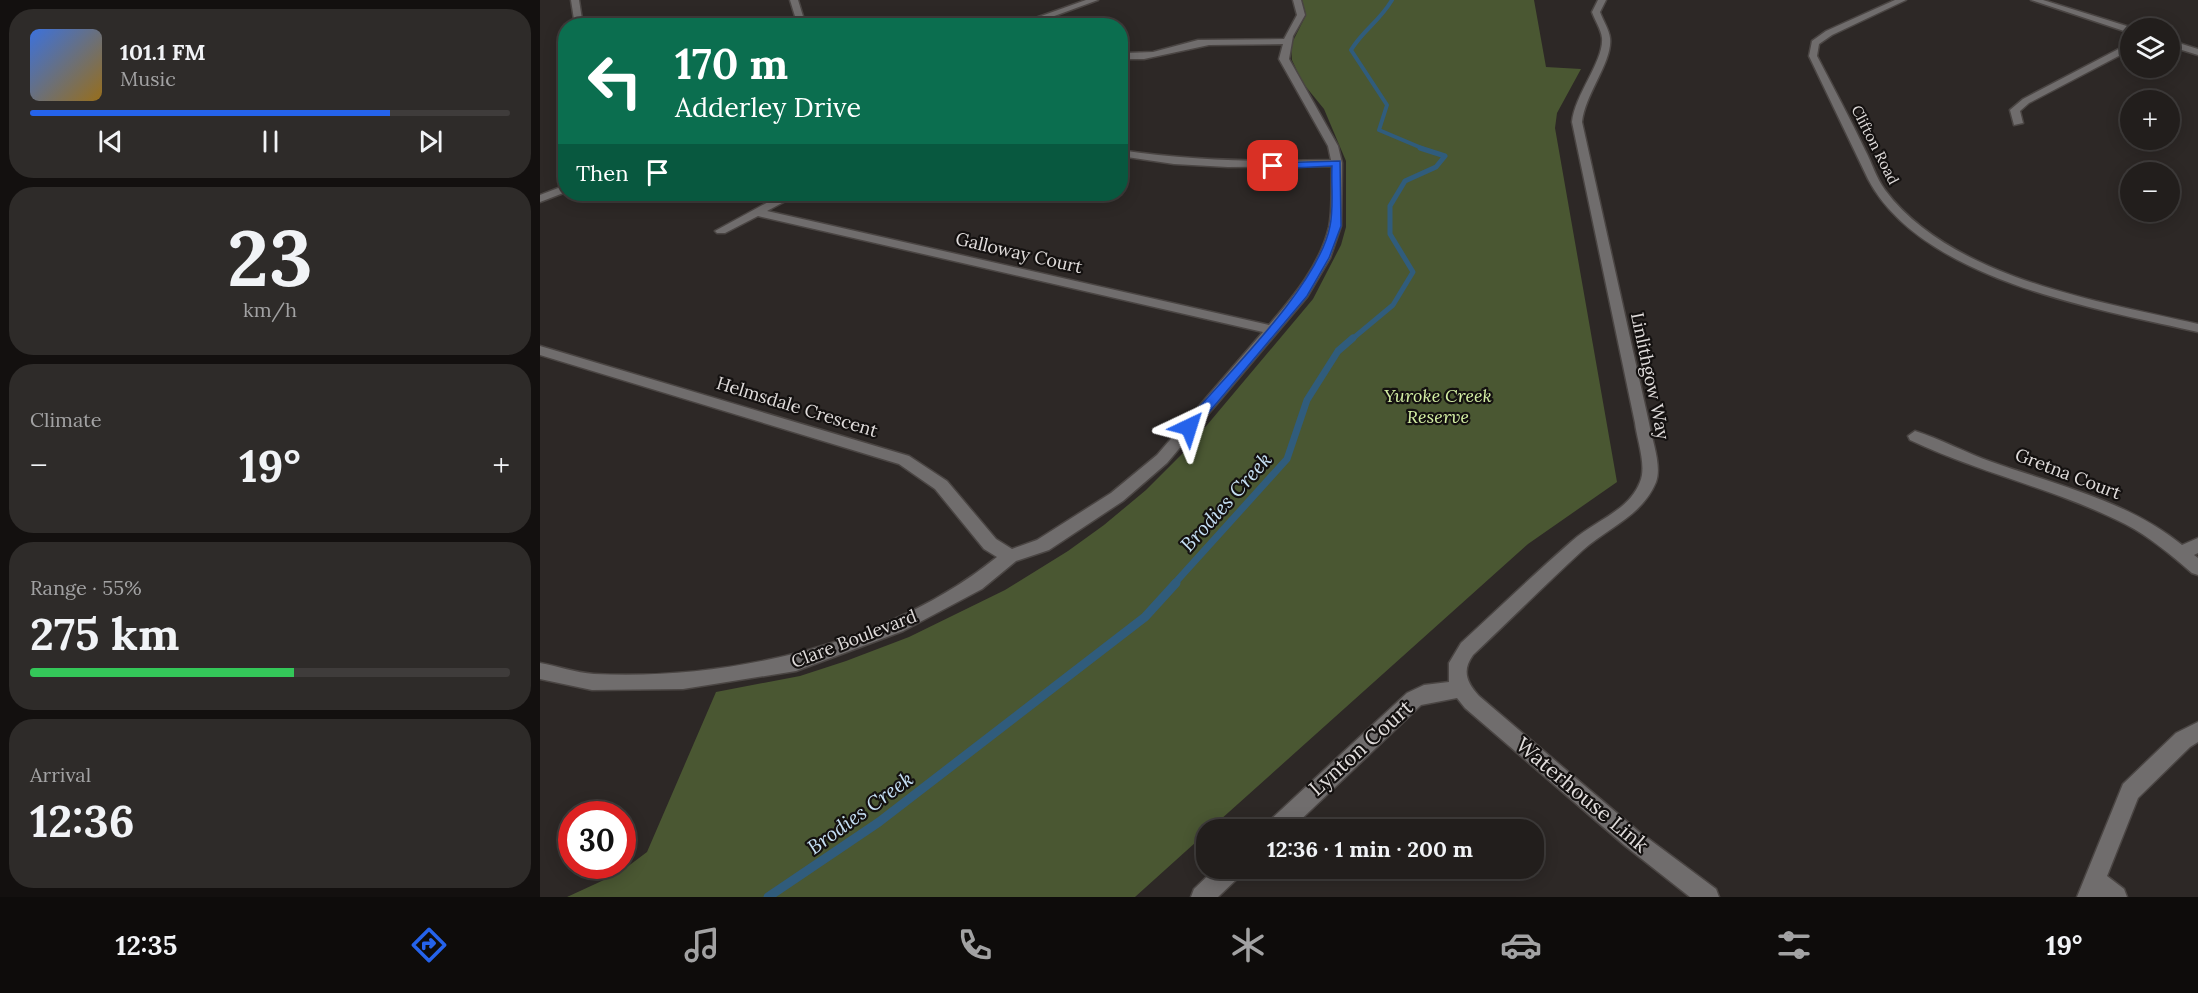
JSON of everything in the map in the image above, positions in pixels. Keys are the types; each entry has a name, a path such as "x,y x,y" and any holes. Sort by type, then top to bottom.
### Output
{"street":[{"path":"575,0 578,18"},
{"path":"794,0 800,18"},
{"path":"1041,18 1094,0"},
{"path":"1128,56 1149,56 1174,48 1213,42 1287,42 1301,15 1296,0"},
{"name":"Linlithgow Way","path":"1460,689 1456,664 1467,649 1580,543 1631,507 1639,499 1649,480 1650,471 1642,423 1577,122 1578,107 1585,88 1606,46 1606,36 1596,12 1602,0"},
{"name":"Clifton Road","path":"1902,0 1829,33 1815,43 1813,56 1881,193 1906,221 1950,250 2001,276 2064,295 2198,328"},
{"path":"2035,0 2120,27"},
{"name":"Clare Boulevard","path":"540,671 592,682 683,681 796,663 897,626 976,584 1010,556 1043,545 1117,497 1162,459 1303,294 1324,258 1335,226 1336,163 1333,146 1284,59 1287,42"},
{"path":"2180,46 2198,52"},
{"path":"2018,123 2015,111 2026,101 2120,51"},
{"path":"1149,56 1156,67"},
{"path":"1128,155 1162,161 1228,166 1336,163"},
{"path":"540,199 558,191"},
{"path":"721,231 778,201"},
{"name":"Galloway Court","path":"757,212 1272,330"},
{"name":"Helmsdale Crescent","path":"540,350 904,460 941,485 990,544 1010,556"},
{"name":"Gretna Court","path":"1915,436 1939,449 2076,494 2139,523 2190,549 2198,568"},
{"name":"Lynton Court","path":"1286,819 1414,699 1425,694 1460,689"},
{"name":"Waterhouse Link","path":"1460,689 1631,838 1708,897"},
{"path":"2116,897 2092,889 2130,791 2183,740 2198,731"},
{"path":"1202,897 1221,879"}],"green space":[{"name":"Yuroke Creek Reserve","path":"1302,0 1534,0 1546,67 1581,69 1557,113 1555,128 1617,482 1528,544 1221,819 1196,819 1196,842 1135,897 567,897 606,879 636,879 636,860 647,852 716,692 800,676 909,637 1005,590 1068,551 1146,490 1186,450 1313,299 1341,245 1346,227 1346,161 1324,109 1302,82 1292,60 1291,45 1306,15"}],"waterway":[{"name":"Brodies Creek","path":"1392,0 1351,50 1387,105 1379,130 1424,149"},
{"name":"Brodies Creek","path":"1351,340 1393,305 1413,272 1390,234 1390,206 1405,181 1436,167 1445,156 1420,148"},
{"name":"Brodies Creek","path":"1174,584 1287,459 1307,400 1338,351 1353,338"},
{"name":"Brodies Creek","path":"768,897 879,822 1145,617 1176,583"}],"route":[{"path":"1189,427 1303,294 1324,258 1335,226 1338,193 1336,163 1273,166"}]}
